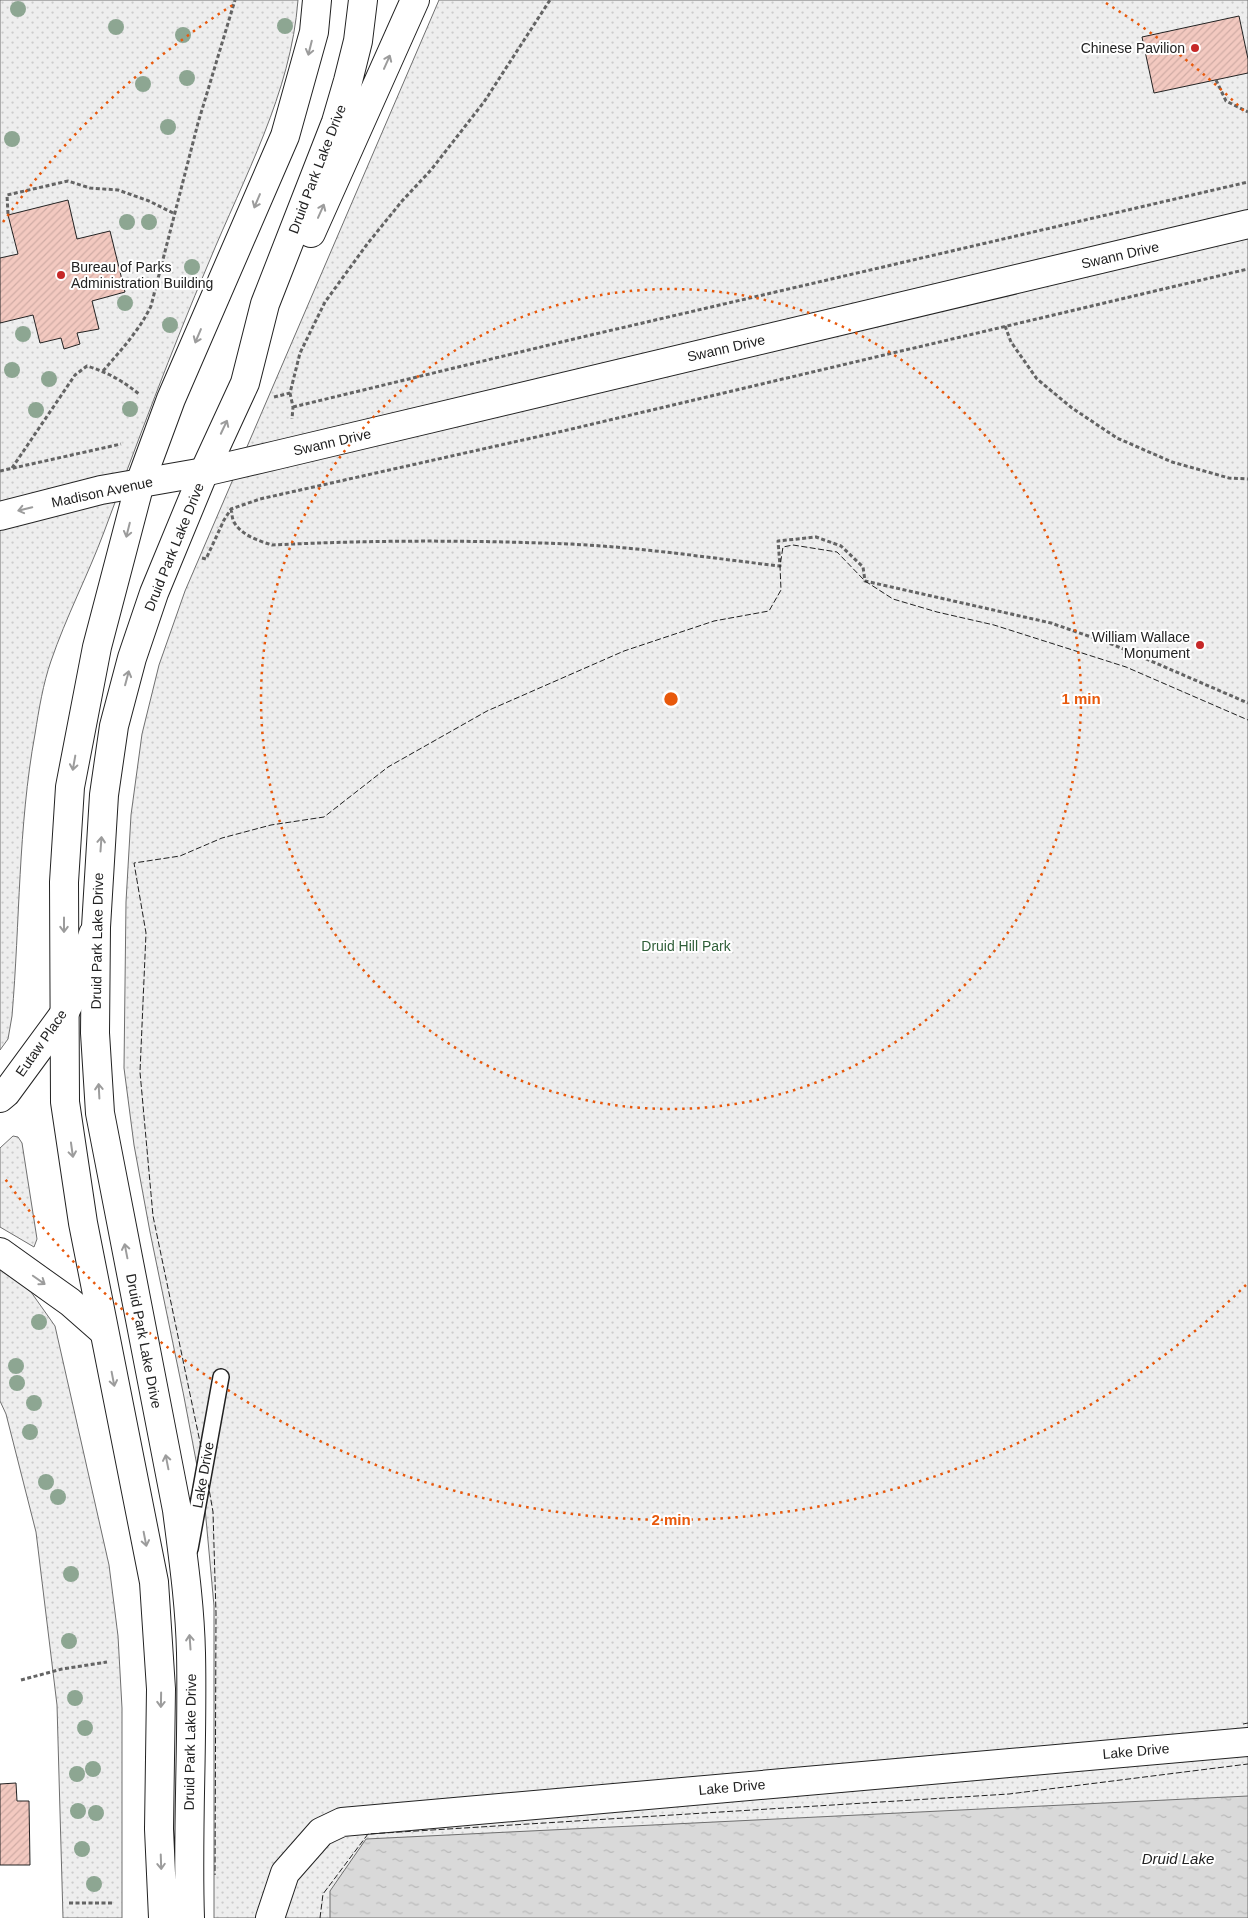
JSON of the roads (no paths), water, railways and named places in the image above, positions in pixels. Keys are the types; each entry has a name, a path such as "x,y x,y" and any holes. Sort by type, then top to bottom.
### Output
{"main road":[{"path":"163,1918 159,1829 161,1689 154,1582 83,1224 65,1102 64,882 70,787 97,647 140,483 171,399 285,136 314,32 317,0"},
{"name":"Druid Park Lake Drive","path":"190,1918 191,1651 186,1573 177,1510 100,1114 96,1033 96,928 104,795 114,726 132,658 154,593 204,472 244,383 265,304 336,122 358,41 362,0"},
{"path":"244,383 415,0"},
{"name":"Swann Drive","path":"204,472 1248,224"},
{"name":"Madison Avenue","path":"0,516 101,490 204,472"},
{"name":"Eutaw Place","path":"0,1098 6,1093 64,1014 74,993 96,928"},
{"path":"0,1252 70,1302 104,1331"},
{"name":"Lake Drive","path":"270,1918 285,1872 321,1832 342,1822 1248,1742"}],"lane":[{"name":"Lake Drive","path":"186,1573 221,1377"}],"water":[{"name":"Druid Lake","path":"1248,1796 1248,1918 330,1918 330,1891 366,1839"}],"place":[{"name":"Chinese Pavilion","path":"1195,48"},
{"name":"Bureau of Parks Administration Building","path":"61,275"},
{"name":"William Wallace Monument","path":"1200,645"}],"park label":[{"name":"Druid Hill Park","path":"686,946"}]}
